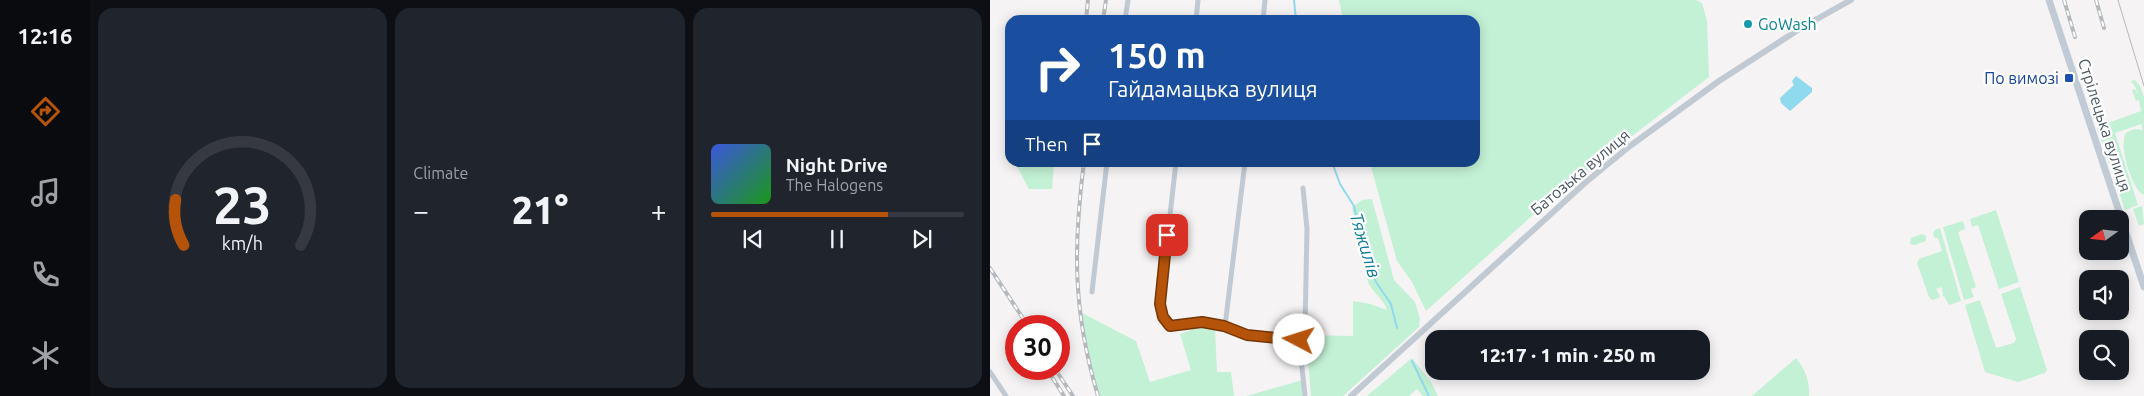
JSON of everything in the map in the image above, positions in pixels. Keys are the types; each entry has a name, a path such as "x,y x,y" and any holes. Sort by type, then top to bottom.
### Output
{"main road":[{"name":"Стрілецька вулиця","path":"2049,0 2144,287"}],"street":[{"path":"1126,15 1128,0"},
{"path":"1196,15 1198,0"},
{"path":"1264,15 1265,0"},
{"name":"Батозька вулиця","path":"1351,396 1586,182 1630,146 1719,82 1801,28 1850,0"},
{"path":"1092,292 1106,167"},
{"path":"1175,167 1161,311 1166,322 1170,326 1196,322 1224,326 1247,335 1299,340"},
{"path":"1224,326 1244,167"},
{"path":"1303,188 1307,229 1305,328 1299,340 1305,396"},
{"path":"990,372 1006,396"}],"green space":[{"path":"1339,0 1696,0 1702,3 1707,21 1709,77 1554,196 1426,311 1412,282 1397,261 1371,167 1480,167 1480,15 1342,15"},
{"path":"2135,80 2140,86 2144,97 2144,195 2139,191 2131,176 2124,147 2126,133 2134,129 2143,130 2141,124 2115,133 2138,205 2125,210 2097,127 2141,111 2139,100 2136,101 2132,90 2135,89 2138,96 2136,88 2131,81"},
{"path":"1017,167 1054,167 1052,189 1029,189"},
{"path":"1372,199 1394,280 1415,302 1420,319 1419,327 1343,396 1311,396 1308,358 1310,335 1353,336 1353,301 1387,310 1384,303 1371,288 1366,276 1352,207 1362,200"},
{"path":"2142,206 2144,224 2139,226 2133,209"},
{"path":"1996,210 2019,282 1999,289 1978,225 1972,227 1970,219"},
{"path":"1963,221 1965,229 1958,232 1976,287 1971,289 1974,297 1964,300 1943,227"},
{"path":"1940,228 1961,301 1949,305 1943,296 1942,287 1936,289 1940,296 1939,298 1932,300 1929,297 1917,263 1919,259 1942,251 1938,238 1935,238 1933,234 1935,230"},
{"path":"1922,234 1926,236 1926,241 1915,245 1910,244 1911,238"},
{"path":"2020,287 2047,370 2045,373 2018,382 1985,372 1965,305 1980,300 1996,348 2014,343 2016,339 2001,294"},
{"path":"1080,312 1136,341 1150,382 1191,370 1180,334 1199,327 1215,330 1217,372 1231,372 1234,396 1098,396"},
{"path":"1412,358 1425,374 1425,380 1431,382 1438,396 1423,396 1417,389 1409,396 1367,396"},
{"path":"1796,358 1806,376 1809,385 1809,396 1752,396"},
{"path":"1303,380 1305,396 1246,396"}],"water":[{"path":"1796,76 1812,88 1812,92 1790,111 1781,103 1780,98 1794,85 1792,81"}],"waterway":[{"name":"Тяжилів","path":"1294,0 1296,15"},
{"name":"Тяжилів","path":"1334,167 1340,184 1354,206 1365,254 1376,282 1391,304 1397,328"},
{"name":"Тяжилів","path":"1412,361 1429,396"}],"tram line":[{"path":"2118,0 2144,86"}],"railway":[{"path":"1086,15 1088,0"},
{"path":"1104,15 1106,0"},
{"path":"2064,0 2075,37"},
{"path":"2096,0 2104,28"},
{"path":"1083,167 1078,223 1078,280 1084,336 1098,396"},
{"path":"990,268 1021,315"},
{"path":"1054,380 1064,396"},
{"path":"1062,380 1073,396"}],"place":[{"name":"GoWash","path":"1748,24"},
{"name":"По вимозі","path":"2069,78"}],"route":[{"path":"1167,235 1160,304 1163,317 1170,326 1202,322 1224,326 1247,335 1299,340"}]}
